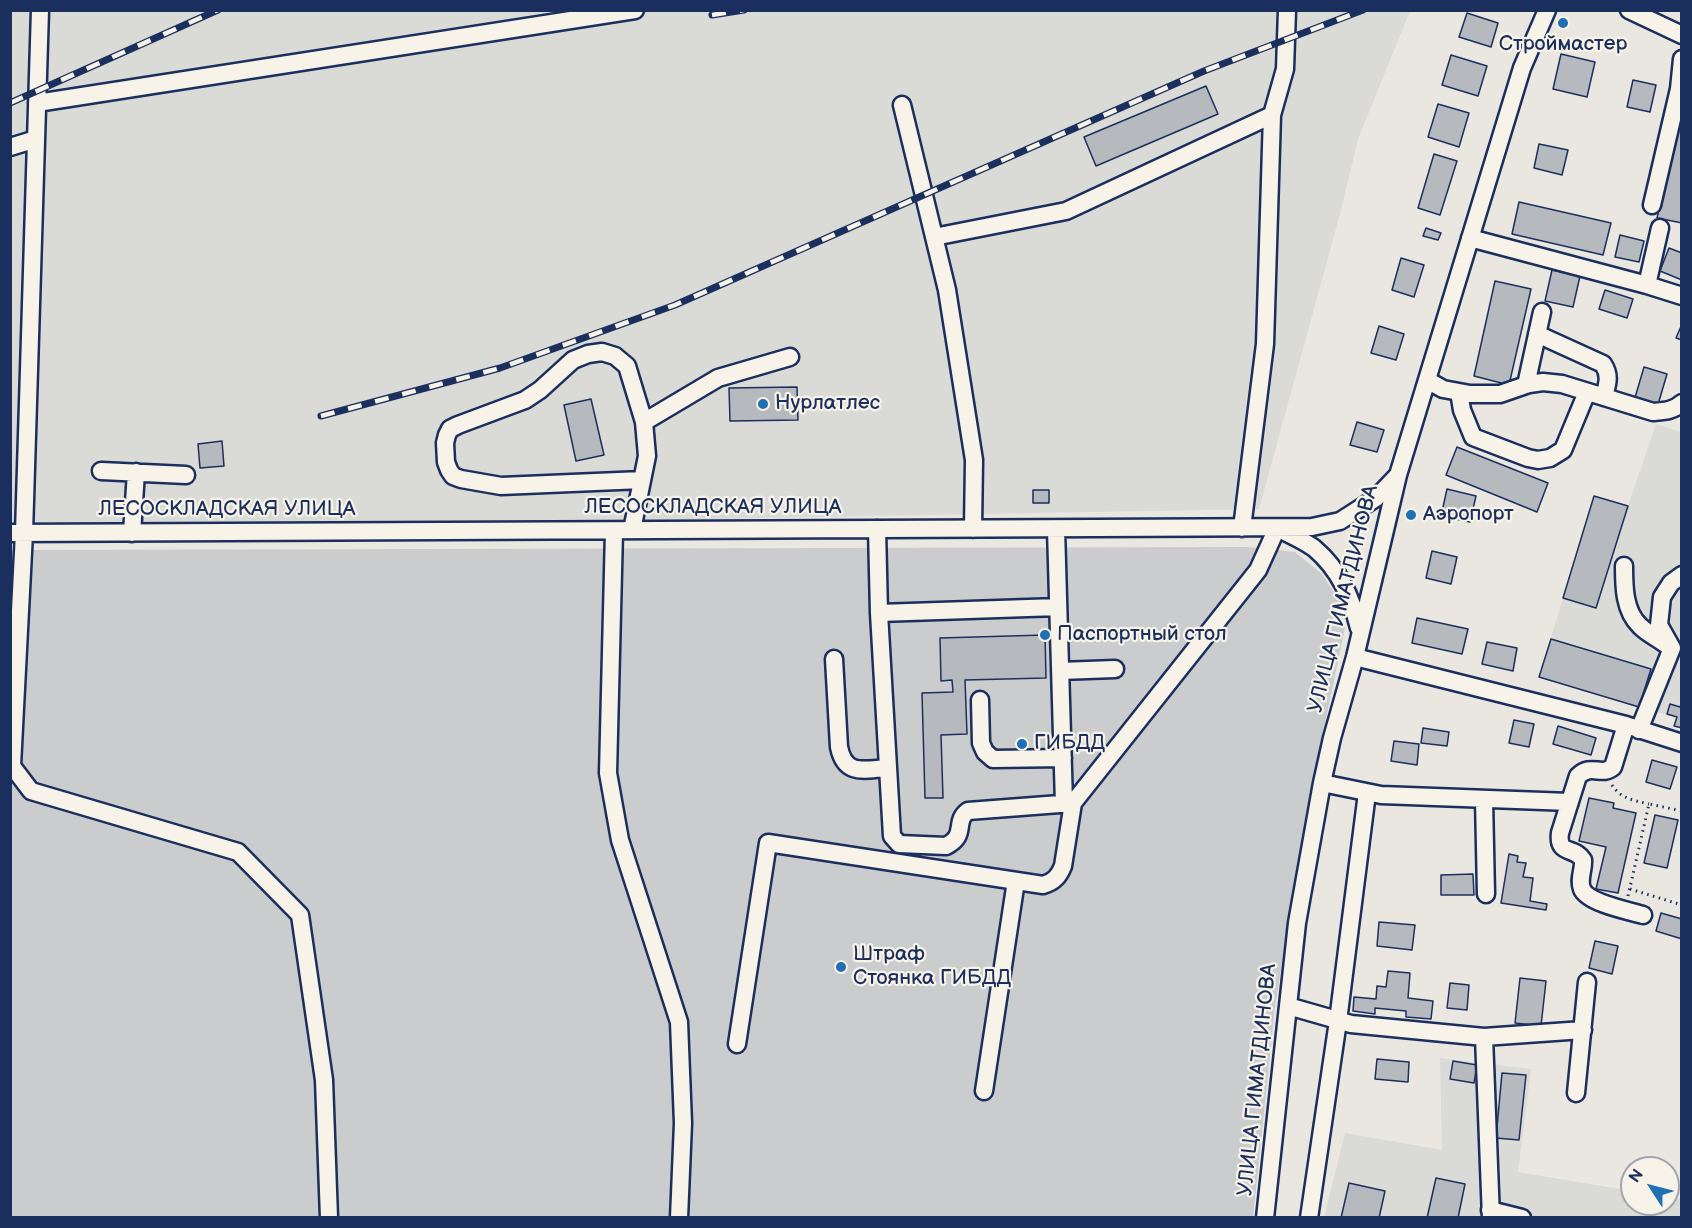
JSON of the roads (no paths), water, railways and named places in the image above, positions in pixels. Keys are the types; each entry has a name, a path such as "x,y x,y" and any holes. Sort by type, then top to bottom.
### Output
{"street":[{"path":"40,10 17,533 12,766 31,792 238,852 300,915 324,1080 329,1218"},
{"path":"37,103 635,10"},
{"path":"1242,528 1265,344 1272,115 1285,69 1287,10"},
{"name":"УЛИЦА ГИМАТДИНОВА","path":"1266,1218 1297,923 1332,738 1398,475 1522,68 1546,10"},
{"path":"1629,10 1682,35"},
{"path":"1652,205 1679,90 1682,59"},
{"path":"902,105 947,290 974,460 973,529"},
{"path":"934,237 1066,211 1272,115"},
{"path":"10,147 36,139"},
{"path":"1647,285 1660,228"},
{"path":"1470,238 1682,296"},
{"path":"1526,385 1542,312"},
{"path":"1537,334 1603,364 1608,379 1604,398"},
{"path":"632,530 647,456 644,422 627,366 615,356 602,352 573,360 540,390 525,400 450,429 445,443 449,470 453,476 461,479 501,486 642,480"},
{"path":"644,422 718,378 790,357"},
{"path":"1426,380 1443,389 1470,394 1500,394 1543,382 1562,384 1653,412 1669,411 1682,403"},
{"path":"1459,392 1462,410 1473,437 1538,460 1550,458 1563,450 1587,392"},
{"path":"101,471 186,475"},
{"path":"132,533 136,472"},
{"name":"ЛЕСОСКЛАДСКАЯ УЛИЦА","path":"17,533 1312,527 1340,521 1376,498 1398,475"},
{"path":"737,1044 768,843 1043,885 1060,874 1063,866 1069,803 1063,758 1056,528"},
{"path":"877,529 879,613 892,837 899,844 946,846 951,844 960,834 961,818 968,810 1069,803 1257,570 1277,528 1314,548 1337,573 1351,599 1360,632"},
{"path":"614,531 608,773 620,840 679,1022 683,1124 679,1218"},
{"path":"1624,566 1626,599 1639,626 1677,650"},
{"path":"1677,650 1659,625 1662,597 1671,583 1682,575"},
{"path":"879,613 1058,607"},
{"path":"1643,915 1589,897 1582,889 1580,876 1583,860 1581,856 1561,846 1560,833 1578,776 1589,769 1603,772 1613,767 1677,650"},
{"path":"1354,657 1633,728 1682,743"},
{"path":"834,659 841,758 846,765 855,770 888,768"},
{"path":"1060,670 1115,669"},
{"path":"980,700 981,743 985,752 993,759 1063,758"},
{"path":"1322,783 1393,796 1570,802"},
{"path":"1309,1218 1338,1021 1367,793"},
{"path":"1484,799 1486,894"},
{"path":"984,1091 1016,881"},
{"path":"1576,1093 1587,982"},
{"path":"1288,1006 1338,1021 1484,1037 1582,1030"},
{"path":"1484,1037 1490,1214 1522,1218"}],"railway":[{"path":"10,103 218,10"},
{"path":"712,15 744,10"},
{"path":"321,416 500,368 675,305 1204,71 1363,10"}],"place":[{"name":"Строймастер","path":"1563,23"},
{"name":"Нурлатлес","path":"763,404"},
{"name":"Аэропорт","path":"1411,515"},
{"name":"Паспортный стол","path":"1045,635"},
{"name":"ГИБДД","path":"1022,744"},
{"name":"Штраф Стоянка ГИБДД","path":"841,967"}]}
